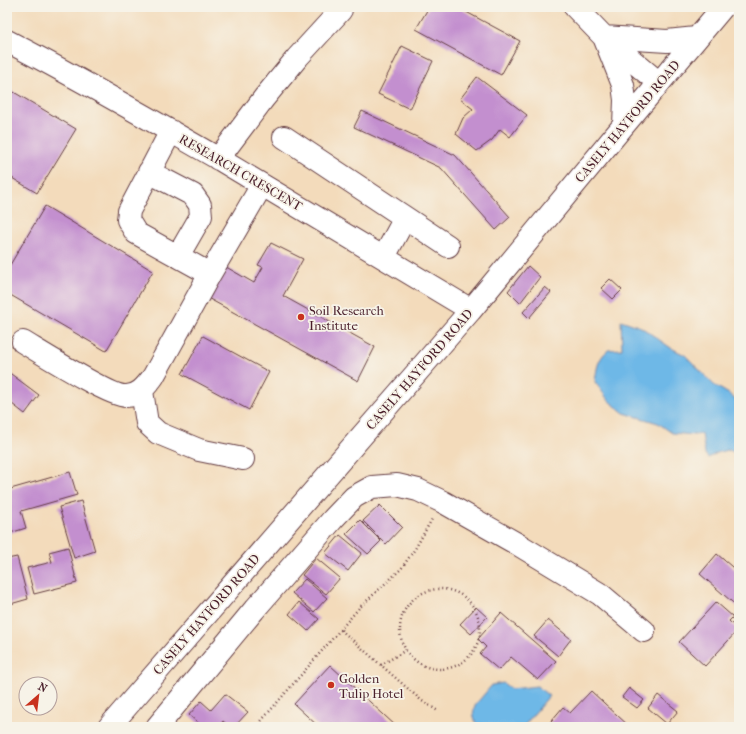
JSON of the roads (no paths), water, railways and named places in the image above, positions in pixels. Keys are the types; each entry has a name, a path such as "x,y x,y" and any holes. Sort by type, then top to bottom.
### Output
{"street":[{"path":"575,7 604,37 659,83"},
{"name":"CASELY HAYFORD ROAD","path":"109,727 471,310 723,7"},
{"path":"218,159 264,98 293,63 341,10"},
{"path":"604,37 667,41 696,38"},
{"path":"604,37 623,85 625,100 624,125"},
{"name":"RESEARCH CRESCENT","path":"7,42 46,61 171,131 471,310"},
{"path":"171,131 128,211 128,220 136,233 210,274"},
{"path":"284,137 448,246"},
{"path":"149,172 192,195 200,204 201,216 178,256"},
{"path":"23,342 108,391 126,396 142,391 153,377 210,274 262,185"},
{"path":"384,257 405,218"},
{"path":"142,391 147,423 158,433 199,450 243,459"},
{"path":"157,727 254,610 333,519 354,497 372,487 397,485 418,490 443,502 519,545 600,594 644,631"}],"water":[{"path":"621,320 641,327 671,348 685,355 714,385 729,394 739,403 739,454 728,450 719,452 708,458 705,454 702,434 694,435 672,433 658,423 624,413 609,401 595,382 596,372 598,364 608,350 622,349"},
{"path":"503,683 511,689 537,686 549,696 523,727 478,727 473,715 475,705 492,685"}],"place":[{"name":"Soil Research Institute","path":"301,317"},
{"name":"Golden Tulip Hotel","path":"331,685"}]}
